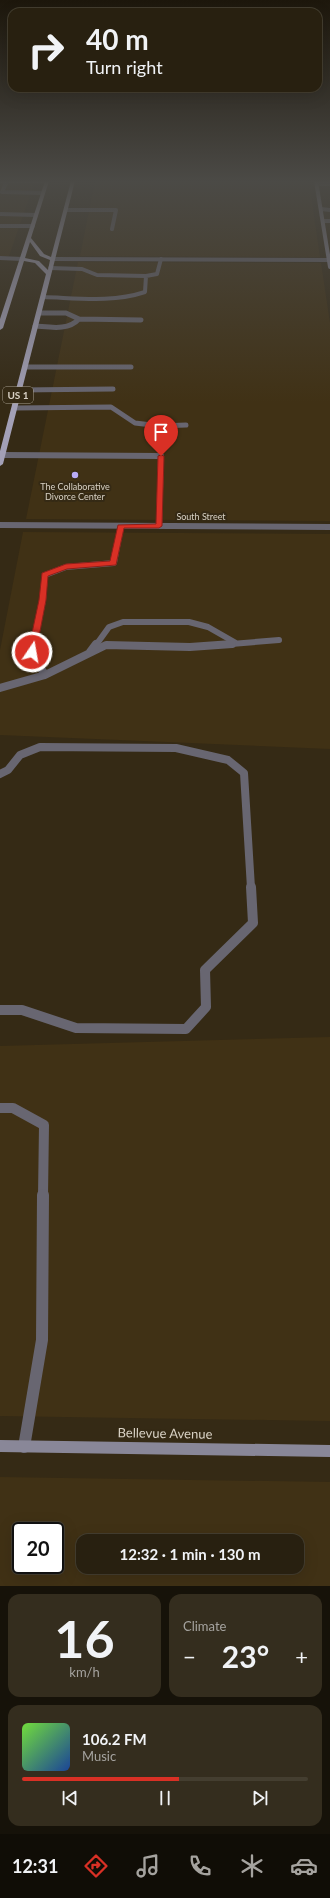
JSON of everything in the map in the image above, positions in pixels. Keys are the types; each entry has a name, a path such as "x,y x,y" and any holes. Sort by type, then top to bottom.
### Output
{"main road":[{"path":"0,328 23,255"},
{"path":"42,255 53,259"},
{"name":"US 1","path":"0,464 54,255"},
{"path":"22,258 37,262 50,271"}],"street":[{"path":"0,258 22,258"},
{"path":"53,259 329,260 330,267"},
{"path":"50,271 82,269 97,275 146,276 157,274 161,259"},
{"path":"43,296 134,297 145,292 146,276"},
{"path":"39,314 67,314 79,319 141,320"},
{"path":"35,326 64,326 78,322 79,319"},
{"path":"25,367 131,368"},
{"path":"19,390 113,389"},
{"path":"15,408 111,407 127,416 135,423 160,426 186,425"},
{"path":"2,455 161,456 159,526"},
{"name":"South Street","path":"0,525 330,527"},
{"path":"45,675 32,652 43,600 45,575 66,567 114,563 121,526"},
{"path":"88,654 109,627 123,622 189,622 208,627 236,643"},
{"path":"0,688 45,675 106,645 190,647 279,640"},
{"path":"0,774 8,770 20,755 40,747 176,748 228,760 244,773 253,923 205,970 206,1007 186,1029 76,1028 22,1010 0,1010"},
{"path":"0,1108 14,1108 44,1125 42,1340 24,1446"},
{"name":"Bellevue Avenue","path":"0,1446 330,1451"}],"shaded area":[{"path":"320,255 320,257 80,256"},
{"path":"78,262 321,263 330,323 330,521 26,519"},
{"path":"23,532 330,534 330,749 0,735 0,650"},
{"path":"330,1037 330,1421 0,1416 0,1046"},
{"path":"0,1477 330,1482 330,1586 0,1586"}],"place":[{"name":"The Collaborative Divorce Center","path":"75,475"}],"route":[{"path":"32,652 43,600 45,575 66,567 114,563 121,526 159,526 161,456"}]}
